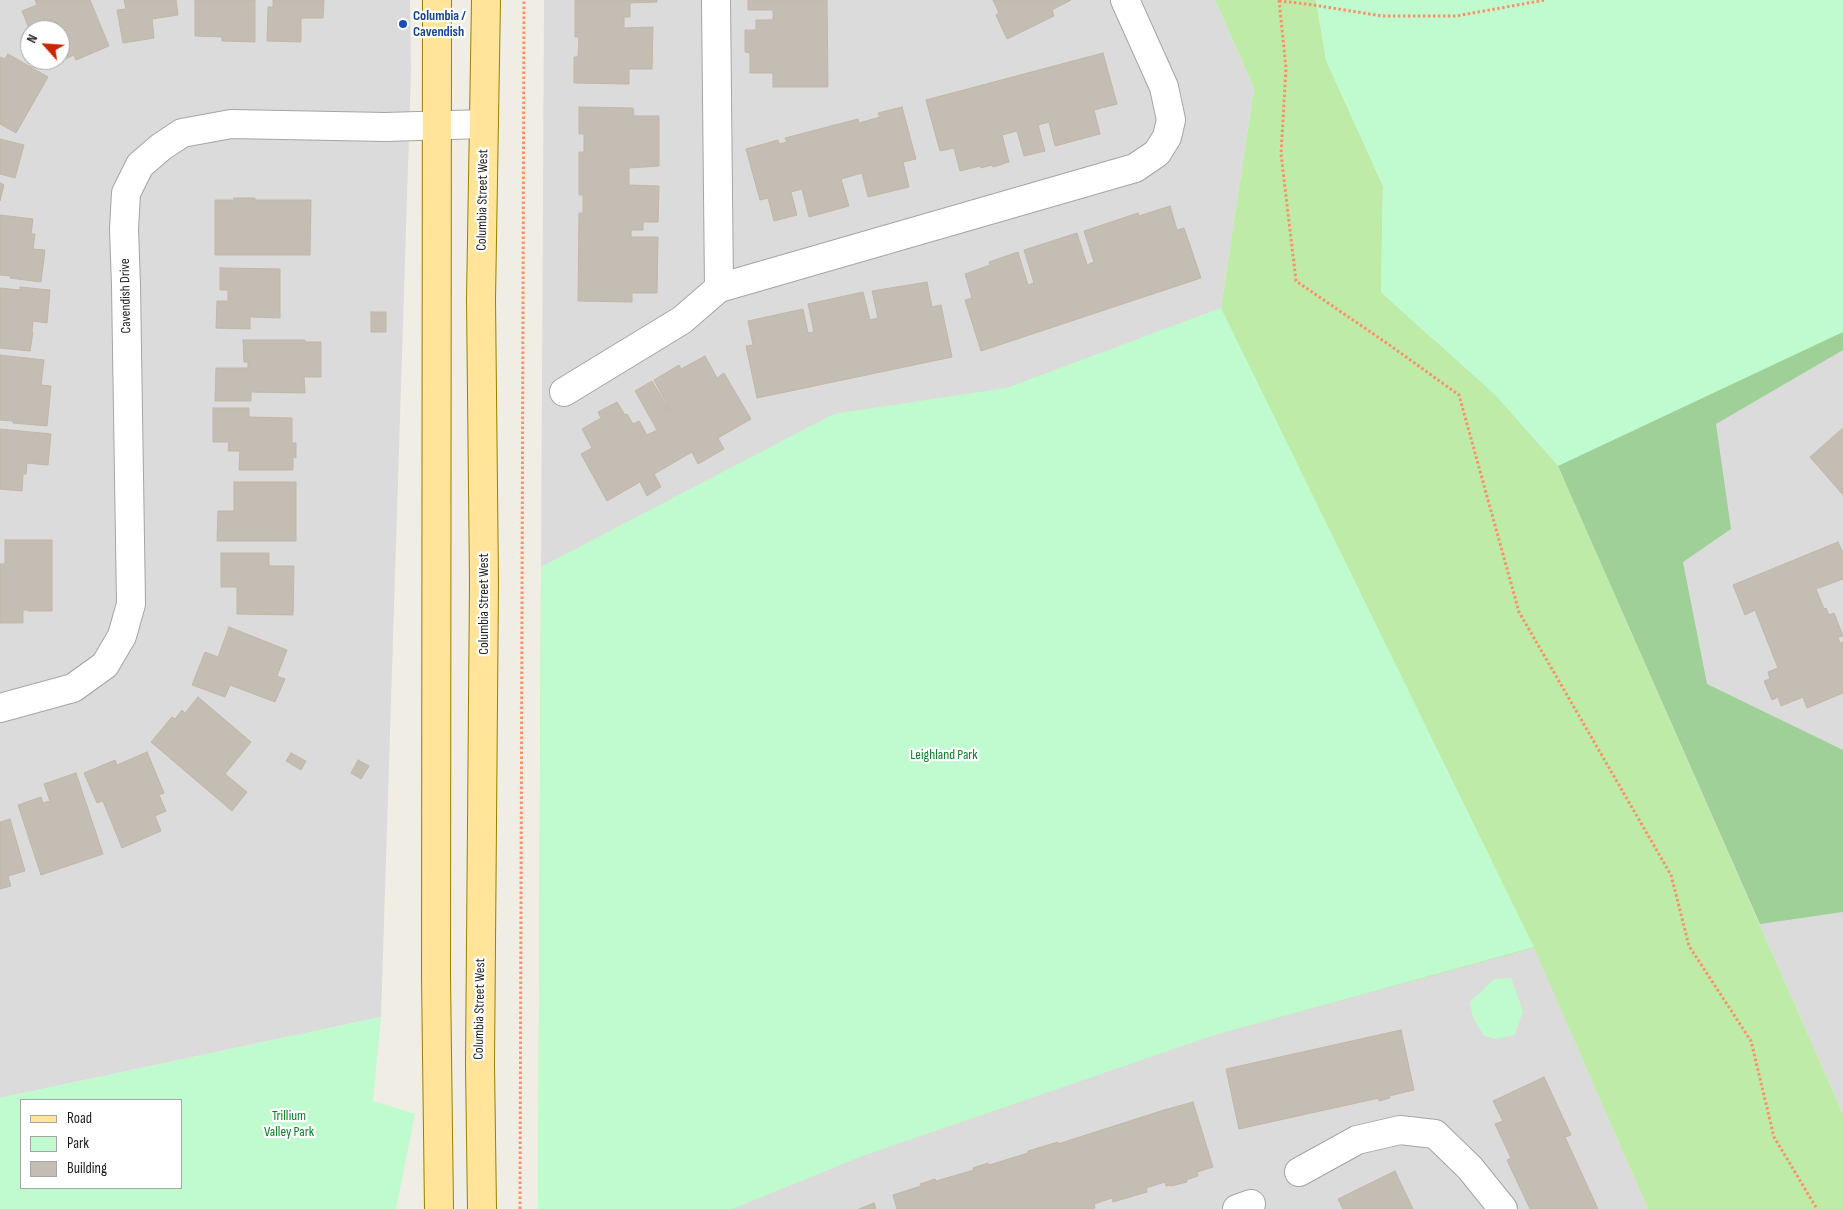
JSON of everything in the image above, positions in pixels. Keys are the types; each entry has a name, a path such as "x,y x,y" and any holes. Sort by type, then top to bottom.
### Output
{"main road":[{"path":"437,0 436,976 439,1209"},
{"name":"Columbia Street West","path":"482,1209 480,1064 484,582 481,299 486,0"}],"street":[{"path":"716,0 719,288"},
{"path":"564,392 682,320 719,288 1135,168 1156,153 1167,137 1171,120 1164,87 1124,0"},
{"name":"Cavendish Drive","path":"0,708 73,688 105,664 122,636 130,604 124,229 126,193 140,164 182,132 231,124 385,127 484,124"},
{"path":"1298,1172 1358,1140 1400,1130 1435,1134 1470,1168 1503,1209"}],"path":[{"path":"520,1209 524,0"},
{"path":"1545,0 1456,16 1382,16 1279,1 1286,68 1281,154 1296,281 1459,395 1519,612 1671,875 1689,946 1751,1041 1774,1137 1817,1209"}],"shaded area":[{"path":"0,0 410,0 411,72 381,1017 0,1098"},
{"path":"544,0 1215,0 1254,88 1221,308 1007,388 834,414 541,567"},
{"path":"1843,332 1843,1114 1558,466"},
{"path":"1534,947 1648,1209 732,1209 862,1156 1214,1035"}],"green space":[{"name":"Leighland Park","path":"1215,0 1316,0 1326,60 1383,186 1381,292 1496,396 1558,466 1843,1114 1843,1209 1648,1209 1534,948 1214,1035 862,1156 732,1209 538,1209 541,567 834,414 1007,388 1221,308 1254,88"},
{"path":"1316,0 1843,0 1843,332 1558,466 1496,396 1381,292 1383,186 1326,60"},
{"path":"1843,102 1843,350 1716,424 1731,529 1683,562 1707,684 1843,750 1843,912 1760,924 1558,466 1496,396 1434,340 1538,265"},
{"name":"Leighland Park","path":"1221,308 1534,947 1214,1035 862,1156 732,1209 538,1209 541,567 834,414 1007,388"},
{"path":"1511,978 1523,1011 1515,1035 1496,1039 1484,1036 1473,1018 1470,1002 1494,979"},
{"name":"Trillium Valley Park","path":"381,1017 373,1101 415,1114 396,1209 0,1209 0,1098"}],"building":[{"path":"35,0 90,0 109,46 76,60 74,55 70,57 70,20 26,20 22,11 37,5"},
{"path":"124,0 176,0 178,15 152,19 154,38 123,43 117,10 126,9"},
{"path":"195,0 255,0 255,42 222,41 222,37 195,36"},
{"path":"273,0 324,0 323,18 301,18 301,42 267,41 268,7 273,7"},
{"path":"575,0 657,0 657,2 630,3 630,17 624,17 624,28 653,27 652,69 629,69 629,84 574,83 574,57 578,57 579,37 575,37"},
{"path":"748,0 827,0 828,87 773,87 773,73 750,73 750,53 745,52 745,30 756,30 756,20 773,20 773,10 748,10"},
{"path":"993,0 1071,0 1052,10 1054,16 1007,39 996,15 999,13"},
{"path":"1103,53 1117,104 1094,110 1100,134 1055,146 1049,122 1038,125 1045,151 1024,156 1017,131 1002,135 1009,162 993,167 992,165 981,168 980,166 960,171 954,148 940,151 926,100"},
{"path":"8,54 20,61 20,70 36,70 48,77 16,133 0,124 0,57 5,59"},
{"path":"579,107 633,108 634,116 659,116 659,166 629,168 629,185 659,186 658,222 643,222 643,230 631,230 631,237 658,237 657,293 632,293 632,302 578,301 579,213 583,213 583,195 579,195 579,152 584,152 584,134 579,134"},
{"path":"902,107 916,159 903,162 909,187 868,197 862,173 841,179 849,206 809,217 802,189 791,192 797,215 774,221 768,198 760,200 746,149 778,140 779,144 787,142 785,138 858,119 859,123 880,117 878,113"},
{"path":"0,139 24,145 15,178 0,174"},
{"path":"0,183 4,185 0,201"},
{"path":"234,198 311,200 310,255 215,255 215,200 234,200"},
{"path":"1170,206 1177,230 1184,228 1201,278 981,351 965,300 972,298 965,274 990,265 989,262 1018,252 1028,285 1034,283 1024,250 1077,233 1087,265 1094,262 1084,231 1138,213 1139,216"},
{"path":"0,215 33,219 31,234 35,234 33,249 45,250 41,282 0,275"},
{"path":"220,268 280,269 280,318 250,317 250,329 216,328 217,301 228,301 228,290 220,290"},
{"path":"927,282 932,307 941,305 952,357 757,398 746,346 753,345 748,321 803,309 808,333 814,332 808,304 863,292 870,320 878,318 872,291"},
{"path":"20,287 50,290 47,323 33,321 30,351 0,348 0,288 20,290"},
{"path":"371,312 386,312 386,332 371,332"},
{"path":"243,340 305,340 305,342 321,342 321,377 304,377 305,393 251,392 251,401 215,401 216,368 248,368 248,362 244,362"},
{"path":"0,355 44,360 41,385 51,386 47,426 0,420"},
{"path":"705,356 717,378 724,373 751,419 718,438 724,449 698,464 692,452 654,474 661,487 647,496 640,482 607,501 581,454 592,448 582,429 601,418 598,412 617,402 633,424 639,421 647,435 657,430 635,391 652,381 671,411 654,380 679,365 681,369"},
{"path":"213,408 249,408 249,417 292,418 292,443 296,443 296,458 293,457 293,470 239,470 240,451 228,451 229,442 213,442"},
{"path":"1843,428 1843,495 1810,457"},
{"path":"0,429 51,434 48,465 27,463 26,474 23,474 22,491 0,489"},
{"path":"234,482 296,482 296,541 217,541 218,511 234,511"},
{"path":"5,540 52,540 52,611 23,610 23,623 0,623 0,564 5,564"},
{"path":"1838,542 1843,553 1843,579 1816,589 1824,609 1826,608 1829,615 1834,613 1843,636 1838,637 1840,643 1843,642 1843,693 1807,708 1803,697 1781,706 1778,697 1772,700 1764,681 1770,679 1768,672 1778,668 1755,610 1745,615 1733,585"},
{"path":"221,553 269,553 269,566 294,566 293,615 237,614 237,587 221,587"},
{"path":"229,627 287,650 277,676 285,679 275,702 230,685 225,697 192,685 205,652 218,657"},
{"path":"198,697 251,742 225,774 247,792 232,811 151,742 172,717 175,719 182,710 185,713"},
{"path":"147,752 164,793 159,795 166,811 155,816 161,831 122,848 103,801 97,803 84,773 115,760 117,765"},
{"path":"291,753 306,761 301,770 286,761"},
{"path":"358,760 369,766 361,779 351,773"},
{"path":"76,773 103,854 41,875 18,805 41,797 43,803 50,801 44,784"},
{"path":"10,819 25,871 8,876 11,886 0,889 0,822"},
{"path":"1401,1030 1414,1090 1389,1096 1390,1098 1379,1101 1379,1098 1239,1129 1226,1069"},
{"path":"1544,1077 1571,1135 1565,1137 1598,1209 1530,1209 1507,1160 1511,1158 1495,1124 1503,1121 1493,1101"},
{"path":"1193,1102 1213,1167 1197,1172 1198,1176 1186,1180 1187,1182 1166,1186 1165,1182 1146,1188 1147,1192 1113,1202 1112,1198 1094,1204 1095,1208 1091,1209 897,1209 893,1195 921,1186 920,1184 974,1170 973,1168 988,1163 989,1165 1028,1153 1028,1151 1058,1142 1058,1144"},
{"path":"1395,1171 1413,1209 1343,1209 1338,1199"},
{"path":"874,1203 876,1209 859,1209"}],"place":[{"name":"Columbia / Cavendish","path":"403,24"}]}
